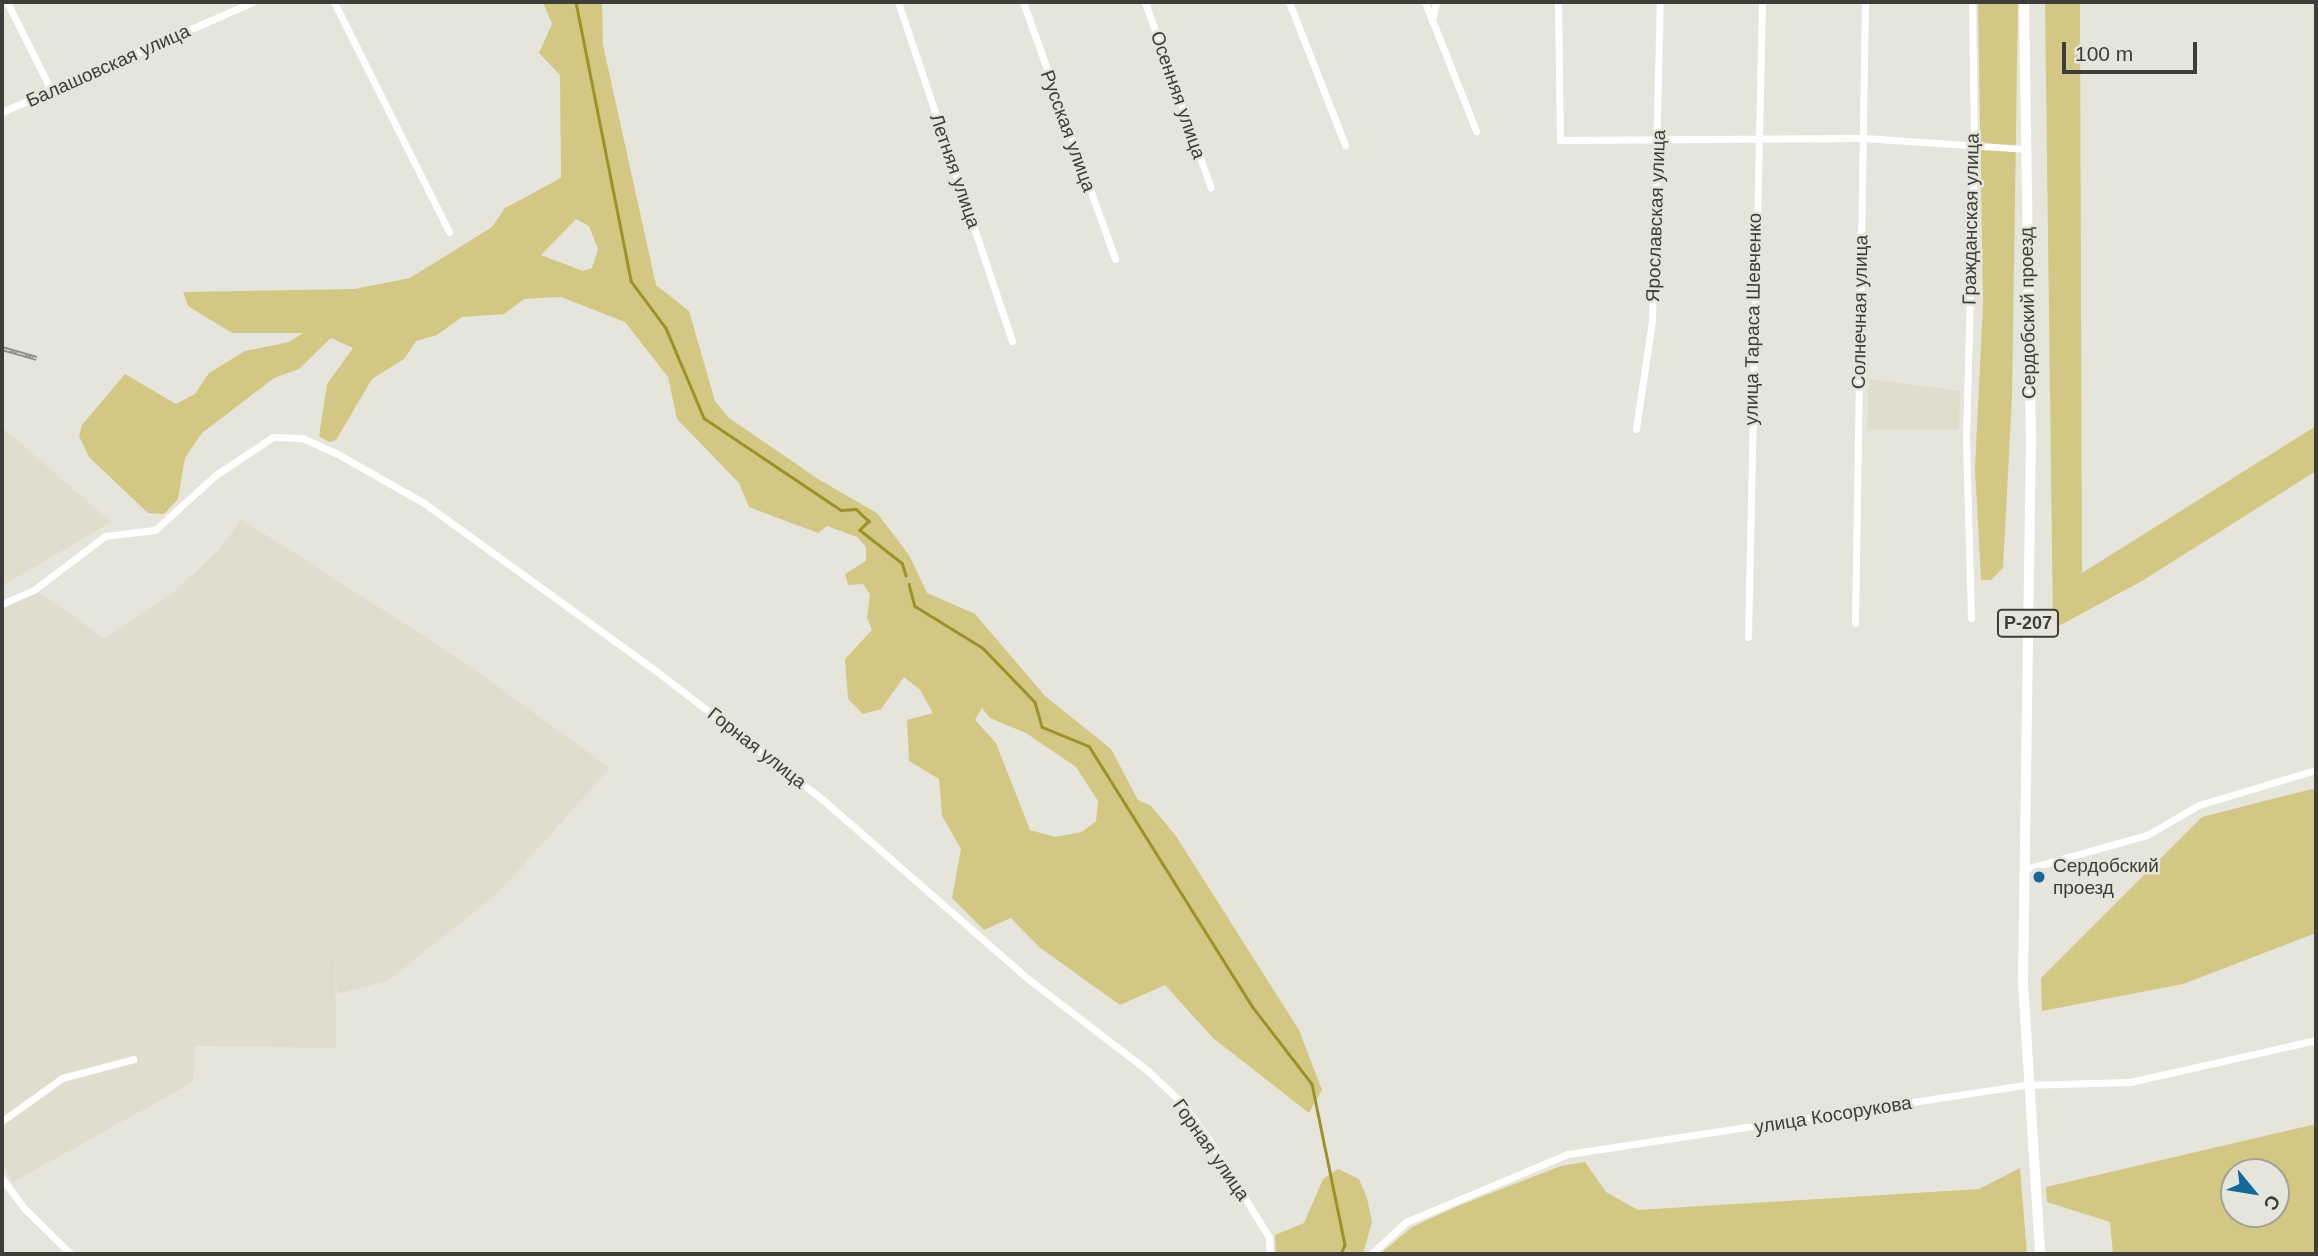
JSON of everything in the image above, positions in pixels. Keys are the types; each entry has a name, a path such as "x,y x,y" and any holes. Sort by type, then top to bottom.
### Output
{"main road":[{"name":"Сердобский проезд","path":"2024,2 2024,149 2031,436 2025,1085 2040,1249"}],"street":[{"path":"6,2 52,92"},
{"name":"Балашовская улица","path":"2,112 252,2"},
{"path":"334,2 449,232"},
{"name":"Летняя улица","path":"898,2 1012,341"},
{"name":"Русская улица","path":"1023,2 1115,259"},
{"name":"Осенняя улица","path":"1145,2 1210,188"},
{"path":"1289,2 1345,145"},
{"path":"1425,2 1475,131"},
{"path":"1432,22 1436,2"},
{"path":"1558,2 1560,140 1864,138 2024,149"},
{"name":"Ярославская улица","path":"1636,429 1652,321 1660,141 1660,2"},
{"name":"улица Тараса Шевченко","path":"1748,637 1762,2"},
{"name":"Солнечная улица","path":"1855,623 1864,2"},
{"name":"Гражданская улица","path":"1971,618 1966,437 1974,144 1972,2"},
{"name":"Горная улица","path":"2,604 35,589 105,536 155,530 217,474 273,437 302,438 424,503 822,799 1027,978 1148,1071 1183,1104 1209,1140 1269,1237 1270,1254"},
{"path":"2026,869 2147,835 2199,805 2316,770"},
{"name":"улица Косорукова","path":"1371,1254 1406,1222 1568,1154 2025,1085 2130,1082 2316,1040"},
{"path":"2,1121 62,1078 134,1059"},
{"path":"2,1178 24,1208 71,1254"}],"shaded area":[{"path":"543,2 602,2 603,45 656,285 689,311 715,401 729,418 818,479 877,513 909,555 927,593 975,614 1045,696 1111,749 1138,800 1151,806 1176,836 1299,1030 1322,1090 1309,1113 1213,1038 1165,985 1120,1005 1039,947 1011,918 984,930 952,898 961,849 942,816 939,779 909,761 907,720 933,713 920,690 904,677 881,709 863,714 848,699 845,659 872,630 867,618 870,594 863,584 848,585 845,574 866,561 866,547 857,537 827,526 818,533 749,507 739,483 677,419 668,377 625,322 561,297 524,299 504,314 462,317 437,335 416,341 404,359 372,379 336,440 329,442 319,436 327,384 353,348 331,338 299,369 274,378 202,433 185,458 178,499 164,514 148,513 89,457 79,436 82,425 125,374 176,404 195,394 209,373 245,351 289,342 303,333 232,333 188,306 183,292 354,289 410,278 492,227 505,208 561,178 560,75 539,53 552,24","holes":["576,219 589,226 598,249 592,268 583,271 541,255","982,708 990,718 1026,733 1076,767 1098,801 1096,821 1082,832 1055,837 1030,830 996,743 975,720"]},
{"path":"1978,2 2018,2 2012,397 2003,568 1991,580 1981,580 1975,468 1983,303"},
{"path":"2045,2 2080,2 2082,573 2316,426 2316,471 2142,581 2053,629"},
{"path":"1869,379 1960,391 1959,430 1867,429"},
{"path":"2,427 111,522 2,586"},
{"path":"241,519 461,660 610,768 497,894 387,981 337,994 335,950 336,1048 195,1046 193,1082 13,1182 2,1163 2,604 35,589 104,638 176,590 222,547"},
{"path":"2316,788 2316,933 2183,984 2042,1011 2041,978 2202,817"},
{"path":"2316,1124 2316,1254 2113,1254 2110,1222 2047,1202 2046,1187"},
{"path":"1585,1162 1606,1192 1638,1210 1979,1189 2020,1168 2027,1254 1380,1254 1412,1227 1458,1206 1561,1166"},
{"path":"1338,1169 1359,1179 1367,1198 1372,1222 1363,1254 1276,1254 1275,1235 1304,1223 1323,1179"}],"waterway":[{"path":"576,2 631,281 666,328 704,418 841,510 856,509 869,521 860,530 902,563 906,575"},
{"path":"909,584 915,606 983,648 1035,702 1042,727 1089,746 1252,1006 1312,1084 1345,1245 1341,1254"}],"railway":[{"path":"2,348 37,358"}],"place":[{"name":"Сердобский проезд","path":"2039,877"}]}
